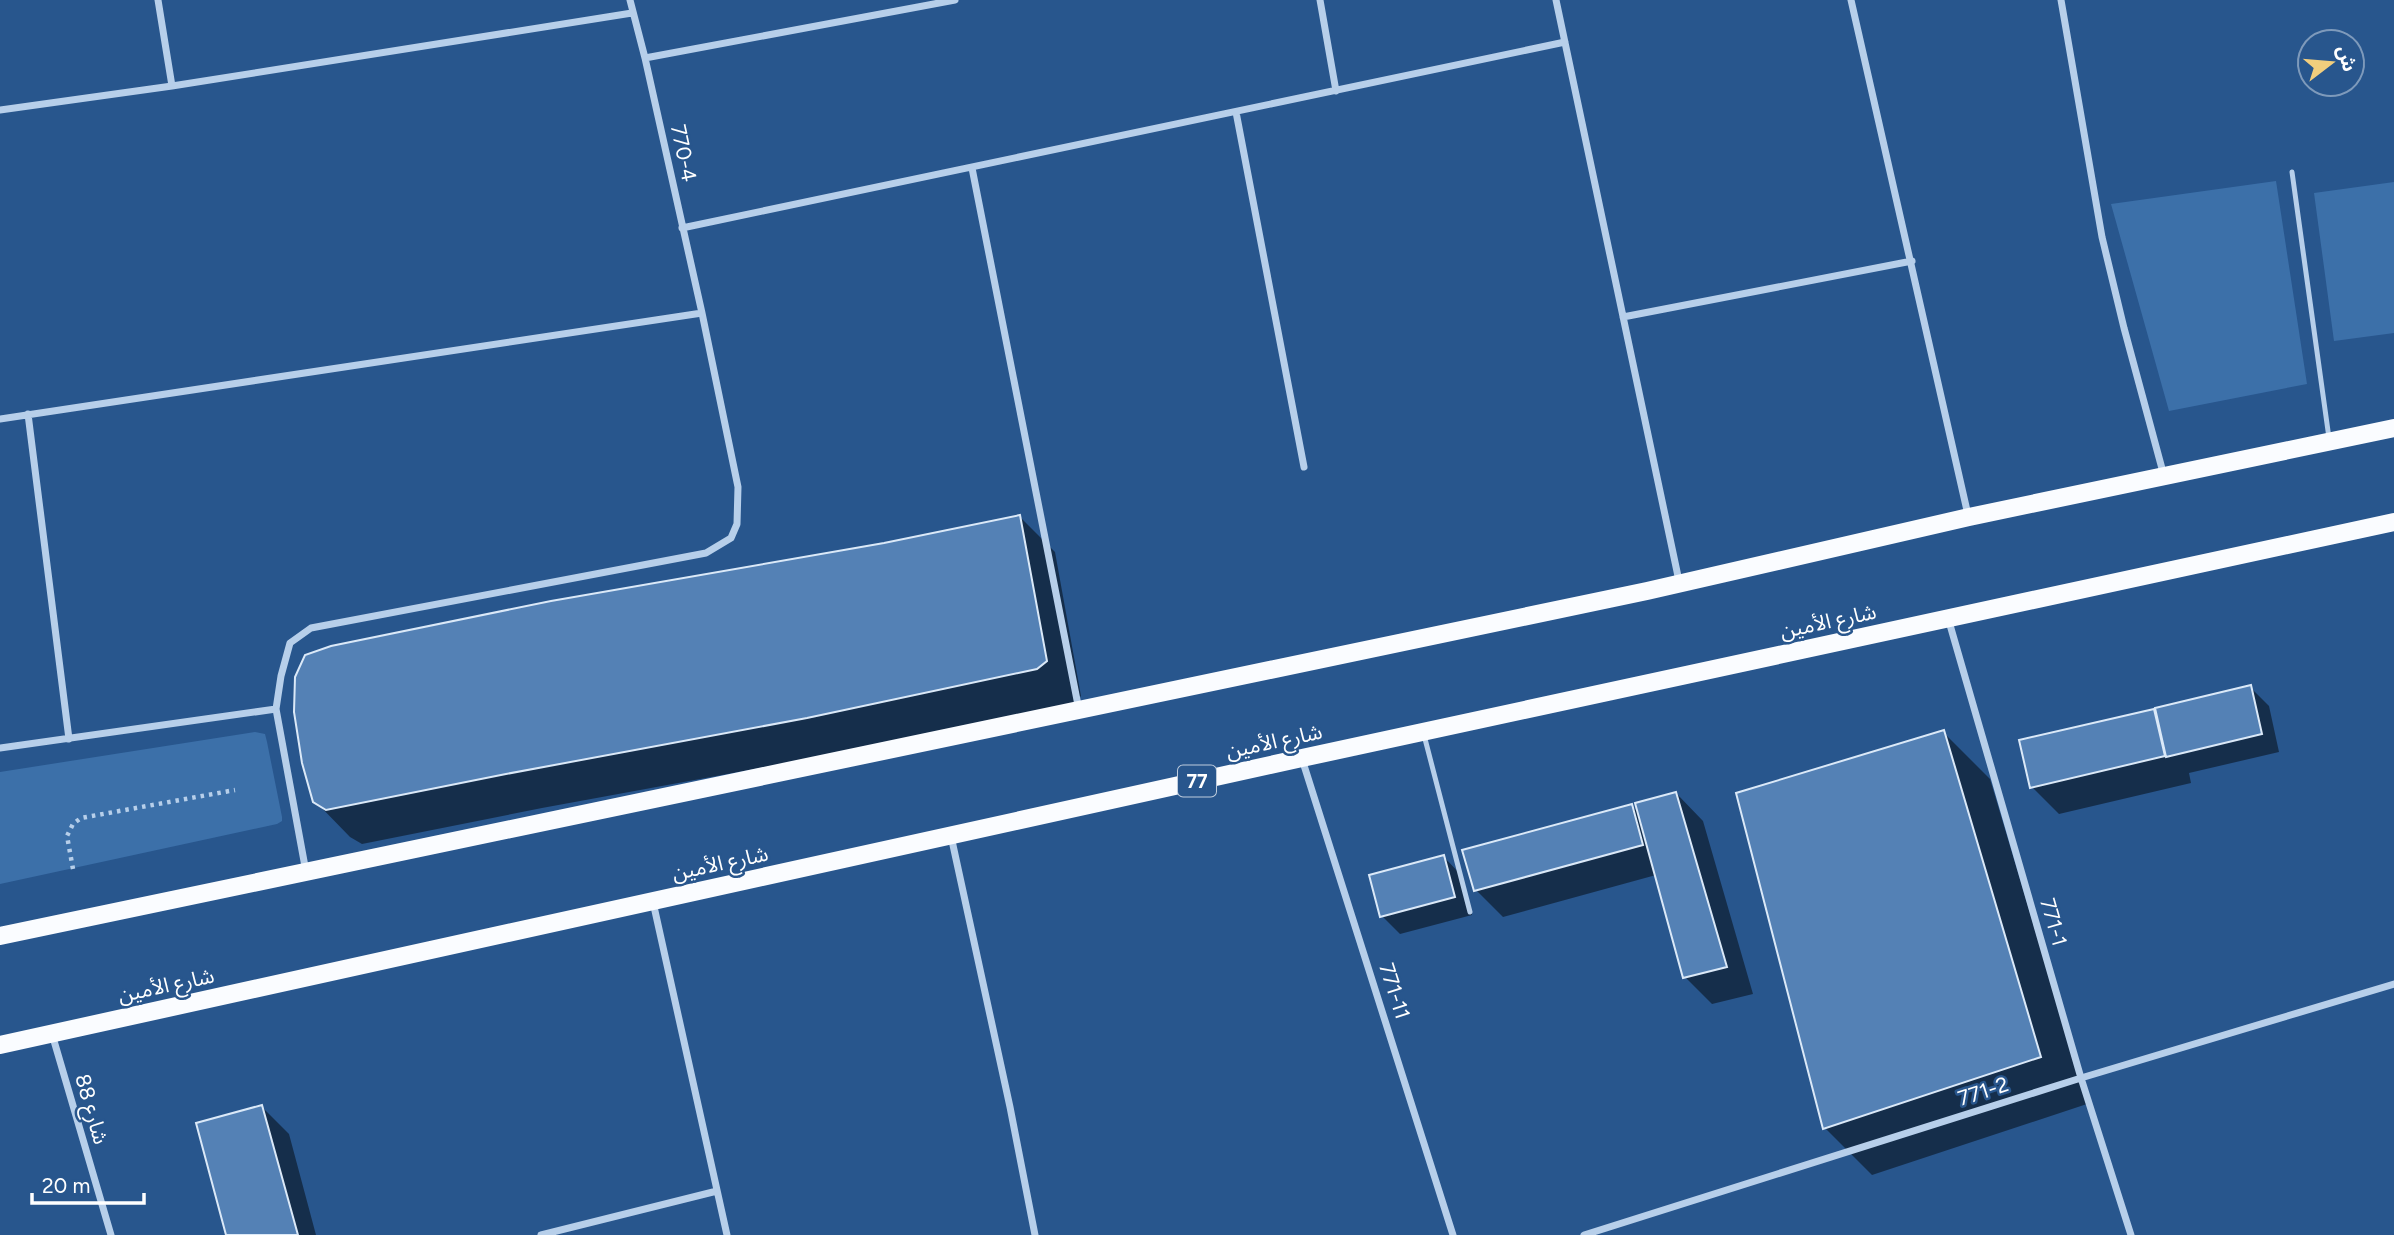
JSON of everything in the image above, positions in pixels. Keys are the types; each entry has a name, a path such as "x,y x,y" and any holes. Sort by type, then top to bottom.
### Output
{"main road":[{"path":"0,936 1079,711 1679,583 1969,517 2394,428"},
{"name":"شارع الأمين","path":"0,1045 1302,758 2394,522"}],"street":[{"path":"158,0 172,86"},
{"name":"770-4","path":"276,709 290,643 311,628 692,556 706,552 731,538 737,524 738,487 702,313 630,0"},
{"path":"645,58 955,0"},
{"path":"1320,0 1336,91"},
{"path":"1556,0 1679,583"},
{"path":"1852,0 1969,517"},
{"path":"2061,0 2102,237 2164,476"},
{"path":"0,110 172,86 632,13"},
{"path":"682,228 1565,42"},
{"path":"1236,112 1304,467"},
{"path":"972,168 1079,711"},
{"path":"1623,317 1912,261"},
{"path":"0,419 702,313"},
{"path":"27,414 69,738"},
{"name":"771-1","path":"1948,618 2081,1078 2131,1235"},
{"path":"0,748 276,709 306,872"},
{"name":"771-11","path":"1302,758 1453,1235"},
{"path":"951,835 1035,1235"},
{"path":"653,901 727,1235"},
{"name":"771-2","path":"1584,1235 2081,1078 2394,984"},
{"name":"شارع 88","path":"52,1033 111,1235"},
{"path":"541,1235 717,1191"}],"lane":[{"path":"2292,172 2330,441"},
{"path":"1423,732 1470,912"}],"path":[{"path":"74,869 66,836 76,821 235,790"}],"shaded area":[{"path":"2276,181 2307,384 2169,411 2111,204"},
{"path":"2394,182 2394,333 2334,341 2314,193"},
{"path":"255,732 265,734 267,742 282,817 282,821 277,824 0,884 0,772"}],"building":[{"path":"1020,515 1047,661 1037,669 807,718 326,810 313,802 302,763 294,712 295,677 305,655 331,646 551,601 884,543"},
{"path":"2251,685 2262,734 2166,757 2155,708"},
{"path":"2154,709 2165,756 2030,788 2019,740"},
{"path":"1944,730 2041,1057 1823,1129 1736,793"},
{"path":"1676,792 1727,967 1683,978 1635,803"},
{"path":"1632,804 1643,845 1474,891 1462,850"},
{"path":"1444,855 1455,897 1380,917 1369,875"},
{"path":"262,1105 298,1235 226,1235 196,1123"}]}
